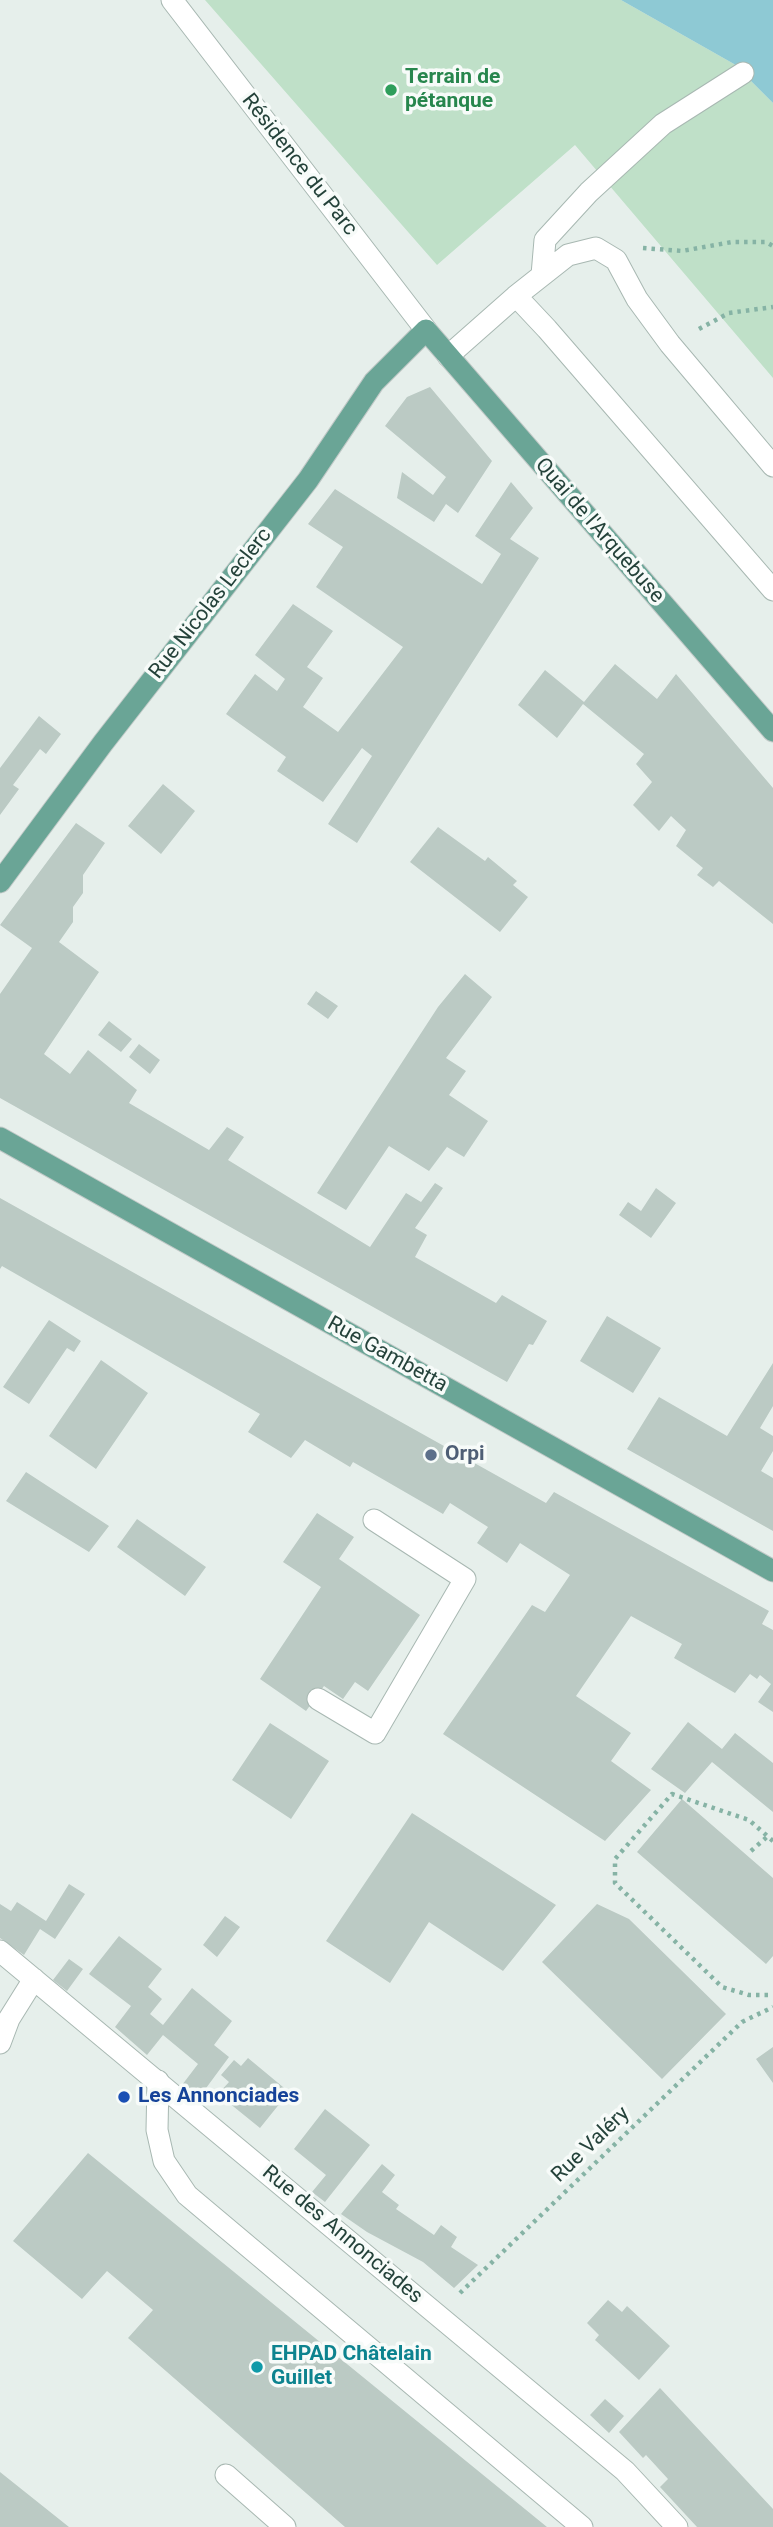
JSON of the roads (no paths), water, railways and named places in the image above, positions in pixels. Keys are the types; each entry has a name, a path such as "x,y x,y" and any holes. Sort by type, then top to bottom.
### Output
{"main road":[{"name":"Quai de l'Arquebuse","path":"426,330 773,731"},
{"name":"Rue Nicolas Leclerc","path":"0,882 103,743 308,480 373,382 426,330"},
{"name":"Rue Gambetta","path":"0,1138 773,1571"}],"street":[{"name":"Résidence du Parc","path":"172,0 426,330"},
{"path":"542,275 545,240 589,192 663,124 743,74"},
{"path":"448,356 516,296 568,256 596,248 616,260 637,299 670,344 773,466"},
{"path":"516,296 773,590"},
{"path":"318,1699 375,1732 465,1578 374,1520"},
{"name":"Rue des Annonciades","path":"0,1951 625,2471 677,2527"},
{"path":"0,2043 9,2019 33,1979"},
{"path":"158,2081 156,2130 164,2161 187,2195 582,2527"},
{"path":"226,2475 285,2527"}],"water":[{"path":"621,0 773,0 773,103 734,64"}],"place":[{"name":"Terrain de pétanque","path":"391,90"},
{"name":"Orpi","path":"431,1455"},
{"name":"Les Annonciades","path":"124,2097"},
{"name":"EHPAD Châtelain Guillet","path":"257,2367"}]}
